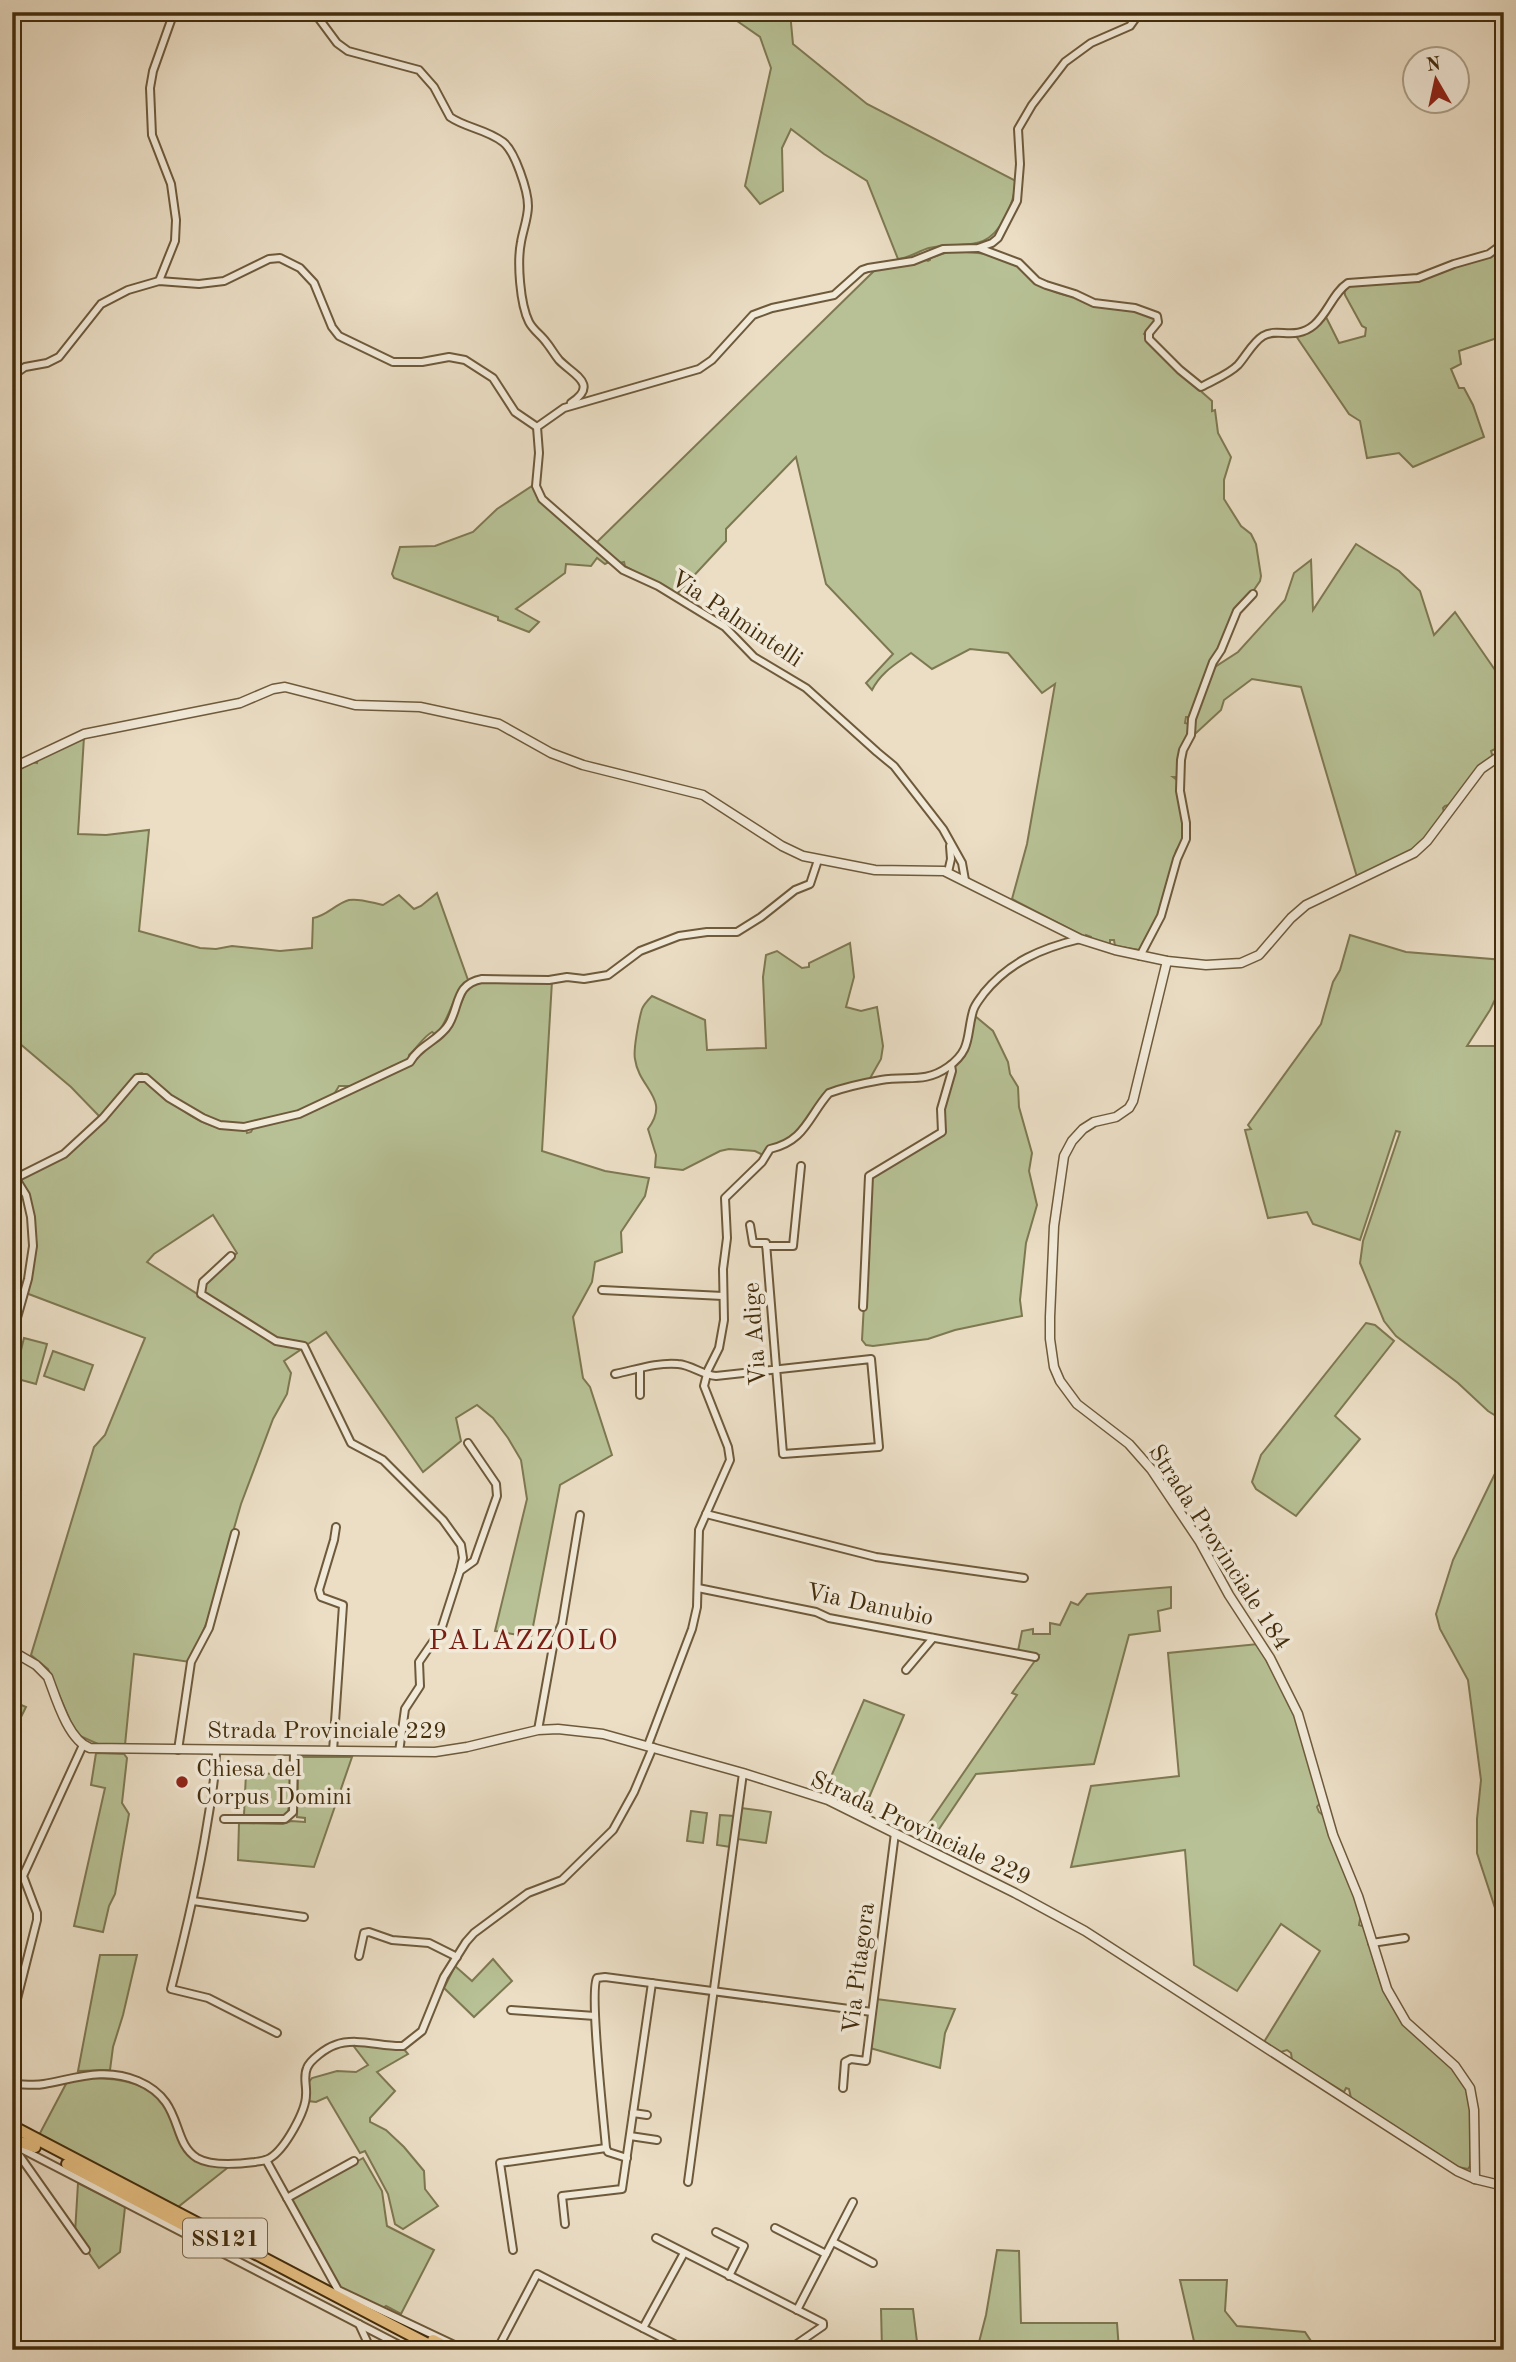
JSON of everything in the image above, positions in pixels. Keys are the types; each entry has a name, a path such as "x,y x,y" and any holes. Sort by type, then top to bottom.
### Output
{"main road":[{"name":"SS121","path":"12,2126 439,2350"},
{"name":"SS121","path":"12,2134 424,2350"},
{"path":"12,2143 35,2147"},
{"path":"397,2328 415,2331 453,2350"}],"street":[{"path":"159,281 175,241 176,220 171,184 153,143 150,88 153,71 174,12"},
{"path":"12,376 25,368 59,357 106,300 138,286 159,281 214,283 234,277 268,259 286,259 300,268 314,283 328,319 339,336 393,362 422,362 449,357 465,360 493,378 515,412 537,427 580,396 584,387 576,373 556,357 532,327 527,316 520,282 519,254 528,199 511,150 485,131 450,117 434,87 419,69 354,54 342,48 314,12"},
{"path":"978,248 998,238 1017,201 1020,164 1018,129 1032,105 1065,62 1091,43 1130,26 1140,12"},
{"path":"564,408 699,369 712,360 753,315 772,308 834,295 863,270 914,261 943,249 978,248 994,252 1019,263 1037,281 1046,285 1079,295 1094,303 1135,308 1157,316 1158,321 1149,332 1149,338 1201,387 1235,367 1262,336 1295,334 1311,327 1320,320 1348,283 1419,278 1489,254 1504,243"},
{"name":"Via Palmintelli","path":"537,427 539,453 536,486 542,499 623,570 658,586 725,627 754,657 806,688 894,766 943,829 962,863 965,880"},
{"path":"1140,956 1161,916 1177,859 1186,839 1180,791 1181,760 1190,738 1192,719 1213,662 1221,650 1237,611 1254,594"},
{"path":"12,768 84,734 240,703 273,689 285,687 366,706 420,707 499,724 551,753 583,765 703,795 795,854 875,870 928,869 948,873 1096,946 1167,961 1206,965 1241,963 1259,955 1306,905 1414,853 1475,775 1504,753"},
{"path":"948,873 951,859 949,841"},
{"path":"12,1363 17,1318 28,1279 33,1246 32,1217 18,1177 64,1154 103,1118 138,1078 146,1078 181,1106 220,1125 244,1127 299,1114 410,1062 414,1054 438,1037 448,1026 465,986 471,981 596,978 608,975 640,951 679,936 706,932 737,932 795,890 810,884 818,860"},
{"path":"12,2084 40,2085 90,2074 121,2075 149,2086 167,2101 184,2143 196,2157 211,2162 266,2160 277,2153 301,2115 306,2096 305,2071 309,2064 336,2044 371,2042 399,2047 408,2044 426,2025 444,1977 466,1942 484,1924 528,1893 540,1886 562,1880 614,1830 634,1792 692,1629 697,1607 697,1538 730,1460 728,1447 705,1392 706,1375 721,1338 724,1320 727,1210 724,1201 762,1162 770,1149 784,1146 804,1130 829,1094 881,1080 918,1079 936,1075 951,1065 967,1046 976,1003 1003,972 1011,965 1052,946 1080,939"},
{"name":"Strada Provinciale 184","path":"1167,961 1133,1101 1129,1108 1116,1117 1094,1122 1083,1129 1064,1156 1054,1226 1049,1331 1052,1358 1060,1381 1077,1404 1129,1444 1151,1469 1200,1542 1229,1595 1270,1658 1298,1714 1333,1835 1359,1896 1387,1989 1406,2022 1455,2066 1470,2088 1474,2110 1475,2179"},
{"path":"863,1307 869,1176 942,1132 941,1109 952,1071 951,1065"},
{"path":"766,1246 793,1247 801,1166"},
{"name":"Via Adige","path":"750,1225 753,1243 766,1243 766,1246 776,1370 783,1454 879,1447 871,1359 776,1370"},
{"path":"231,1256 203,1282 201,1294 276,1341 304,1346 351,1443 383,1460 443,1520 461,1545 463,1558 460,1571 441,1630 418,1662 420,1686 405,1709 399,1752"},
{"path":"602,1290 723,1296"},
{"path":"615,1374 678,1364 690,1366 706,1375 776,1370"},
{"path":"640,1369 640,1395"},
{"path":"460,1571 474,1561 498,1491 468,1443"},
{"path":"706,1514 876,1557 1024,1578"},
{"path":"538,1730 554,1642 562,1625 580,1515"},
{"path":"336,1527 319,1594 353,1608"},
{"path":"178,1750 191,1662 209,1628 235,1533"},
{"name":"Via Danubio","path":"698,1588 816,1612 829,1618 1035,1657"},
{"path":"333,1751 343,1605"},
{"path":"906,1670 933,1638"},
{"path":"12,1651 43,1670 69,1727 83,1745 23,1876 37,1913 37,1920 17,1999"},
{"name":"Strada Provinciale 229","path":"83,1745 94,1748 178,1750 450,1751 538,1730 558,1729 603,1734 813,1794 1085,1931 1457,2171 1475,2179 1504,2186"},
{"path":"216,1750 216,1769 193,1901 171,1989 208,1998 277,2033"},
{"path":"223,1819 285,1819 291,1816 294,1751"},
{"path":"688,2182 743,1773"},
{"name":"Via Pitagora","path":"843,2088 845,2062 851,2059 866,2061 895,1833"},
{"path":"12,1878 23,1876"},
{"path":"193,1901 304,1917"},
{"path":"359,1956 365,1933 369,1931 392,1940 429,1943 457,1957"},
{"path":"1372,1943 1405,1938"},
{"path":"627,2158 608,2152 606,2148 594,1984 597,1978 714,1990 872,2012"},
{"path":"565,2224 562,2196 622,2189 652,1983"},
{"path":"510,2010 596,2016"},
{"path":"633,2113 646,2115"},
{"path":"630,2136 657,2140"},
{"path":"12,2143 86,2250"},
{"path":"12,2143 409,2350"},
{"path":"513,2250 500,2163 606,2148"},
{"path":"266,2160 338,2290 465,2350"},
{"path":"287,2198 354,2161"},
{"path":"797,2310 853,2202"},
{"path":"775,2228 826,2254"},
{"path":"716,2232 744,2246 729,2276"},
{"path":"656,2238 823,2323 823,2326 789,2350"},
{"path":"832,2242 873,2263"},
{"path":"643,2328 684,2253"},
{"path":"497,2350 537,2274 686,2350"},
{"path":"359,2324 371,2350"}],"green space":[{"path":"790,12 793,44 867,104 1016,181 1011,204 997,230 981,242 929,248 898,259 867,181 791,129 782,148 783,191 760,204 745,186 771,68 760,37 727,14"},
{"path":"1504,246 1500,337 1459,351 1461,364 1451,369 1459,388 1464,388 1473,405 1484,437 1413,467 1399,453 1367,458 1360,421 1349,414 1296,336 1326,317 1339,343 1365,336 1366,328 1362,326 1345,295 1344,288 1348,285 1411,281"},
{"path":"951,251 1004,258 1057,293 1155,317 1156,320 1144,334 1179,372 1212,401 1218,433 1231,457 1224,480 1224,499 1256,544 1260,581 1243,601 1189,717 1186,717 1185,723 1189,724 1187,736 1179,752 1177,777 1173,777 1177,780 1182,841 1176,851 1159,913 1140,950 1115,946 1114,940 1110,940 1110,945 1091,940 1091,937 1085,937 1012,899 1027,844 1055,684 1042,693 1008,653 970,649 932,669 911,653 884,673 872,690 866,683 893,654 826,584 796,457 726,529 726,541 676,595 625,566 624,562 620,563 596,543 875,270 928,261"},
{"path":"532,486 540,500 609,562 605,564 597,558 591,566 566,564 565,573 516,609 539,622 529,632 498,620 498,617 394,578 392,574 400,547 435,546 473,532 497,509"},
{"path":"1356,544 1399,571 1420,591 1434,635 1455,612 1504,683 1504,749 1500,752 1495,749 1491,751 1493,757 1449,805 1443,808 1444,812 1424,840 1412,850 1357,877 1301,687 1252,679 1224,700 1221,710 1195,734 1195,717 1215,667 1238,652 1285,600 1294,573 1311,560 1313,610"},
{"path":"84,737 78,834 106,835 149,830 139,931 200,948 232,946 280,951 312,948 313,918 344,902 357,900 383,905 399,895 414,909 437,893 468,980 458,992 436,1035 432,1032 426,1037 409,1055 409,1060 353,1086 339,1086 333,1096 297,1112 248,1124 221,1123 209,1119 170,1096 142,1073 137,1074 100,1117 71,1087 12,1037 12,772 32,762 37,763 38,759"},
{"path":"1350,935 1406,952 1504,960 1504,981 1490,1010 1467,1046 1504,1046 1504,1421 1396,1336 1384,1321 1360,1263 1363,1241 1400,1132 1396,1131 1360,1240 1313,1224 1307,1212 1268,1218 1245,1130 1251,1129 1248,1125 1321,1024"},
{"path":"850,943 854,977 846,1007 861,1011 877,1007 883,1046 881,1059 869,1080 830,1091 802,1130 763,1155 755,1151 729,1149 683,1170 655,1167 656,1155 648,1129 654,1118 655,1101 638,1069 635,1055 643,1007 652,996 705,1020 707,1050 766,1048 763,977 766,955 777,951 802,968 809,967 809,963"},
{"path":"487,981 552,981 542,1151 605,1171 649,1178 645,1196 621,1232 622,1252 595,1262 592,1282 573,1317 583,1378 590,1387 612,1455 560,1485 531,1637 495,1631 527,1499 521,1460 493,1418 477,1405 456,1418 461,1441 423,1472 326,1332 308,1344 279,1339 205,1295 205,1285 237,1253 213,1215 154,1254 147,1262 265,1337 303,1348 284,1361 291,1373 287,1394 273,1419 241,1504 207,1622 190,1662 134,1654 125,1745 98,1744 80,1736 72,1725 48,1669 31,1655 94,1447 105,1435 145,1338 26,1293 34,1246 20,1179 65,1155 138,1080 144,1079 177,1106 204,1123 221,1128 246,1130 247,1133 253,1128 316,1110 360,1086 378,1081 414,1063 414,1057 451,1028 469,984"},
{"path":"975,1016 993,1031 1008,1062 1010,1074 1018,1087 1019,1107 1032,1153 1029,1171 1037,1205 1026,1243 1020,1300 1022,1316 955,1330 928,1339 866,1345 862,1340 871,1178 944,1134 943,1109 955,1065 968,1050"},
{"path":"1366,1323 1375,1325 1394,1341 1335,1416 1360,1439 1296,1516 1256,1489 1252,1482 1261,1455"},
{"path":"24,1338 47,1344 36,1384 14,1378"},
{"path":"53,1351 93,1365 84,1390 44,1376"},
{"path":"1504,1455 1504,1966 1495,1908 1477,1853 1481,1780 1468,1680 1440,1629 1436,1614 1453,1560"},
{"path":"1171,1587 1171,1608 1158,1611 1160,1631 1129,1635 1094,1764 976,1774 929,1844 918,1839 1017,1695 1012,1693 1039,1655 1018,1651 1022,1631 1033,1629 1033,1634 1050,1634 1050,1623 1060,1625 1071,1602 1078,1605 1087,1594"},
{"path":"1258,1644 1295,1714 1320,1803 1317,1807 1324,1816 1361,1914 1359,1925 1365,1927 1384,1992 1397,2015 1447,2061 1466,2087 1472,2115 1468,2169 1458,2167 1351,2098 1349,2089 1346,2088 1344,2092 1292,2060 1291,2053 1287,2050 1281,2052 1264,2042 1320,1951 1281,1924 1237,1991 1194,1965 1185,1850 1071,1867 1091,1786 1179,1776 1168,1653"},
{"path":"864,1700 904,1715 863,1812 849,1805 844,1797 836,1799 824,1793"},
{"path":"12,1701 26,1707 17,1725 12,1726"},
{"path":"96,1753 124,1754 127,1758 122,1803 129,1814 115,1894 109,1906 103,1932 74,1926 105,1788 91,1785"},
{"path":"300,1757 352,1757 314,1867 238,1860 239,1823 305,1822 305,1818 297,1817"},
{"path":"292,1766 288,1813 244,1815 246,1773 282,1774 284,1769"},
{"path":"741,1808 771,1812 766,1843 737,1839"},
{"path":"691,1811 707,1813 703,1843 687,1841"},
{"path":"720,1815 734,1816 731,1847 717,1845"},
{"path":"100,1955 137,1955 113,2047 110,2070 78,2071"},
{"path":"493,1959 512,1981 474,2017 444,1988 455,1966 472,1981"},
{"path":"876,1999 955,2009 945,2033 940,2068 870,2048"},
{"path":"352,2044 403,2048 408,2054 377,2072 395,2091 370,2118 370,2122 386,2130 404,2147 424,2171 425,2189 438,2206 403,2229 395,2224 388,2194 365,2151 360,2153 327,2097 316,2102 308,2101 309,2082 312,2078 337,2071 356,2072 368,2065"},
{"path":"91,2078 121,2080 149,2090 168,2108 188,2154 231,2165 178,2207 39,2135 67,2082"},
{"path":"363,2158 382,2191 387,2226 434,2250 401,2314 341,2289 291,2200"},
{"path":"78,2183 125,2207 120,2252 99,2268 75,2233"},
{"path":"997,2250 1019,2251 1021,2323 1117,2323 1119,2350 977,2350"},
{"path":"1180,2280 1227,2280 1225,2311 1237,2326 1305,2332 1317,2350 1196,2350"},
{"path":"881,2309 913,2309 918,2350 830,2350 826,2342 882,2349"}],"place":[{"name":"Chiesa del Corpus Domini","path":"182,1782"}],"district":[{"name":"PALAZZOLO","path":"524,1639"}]}
